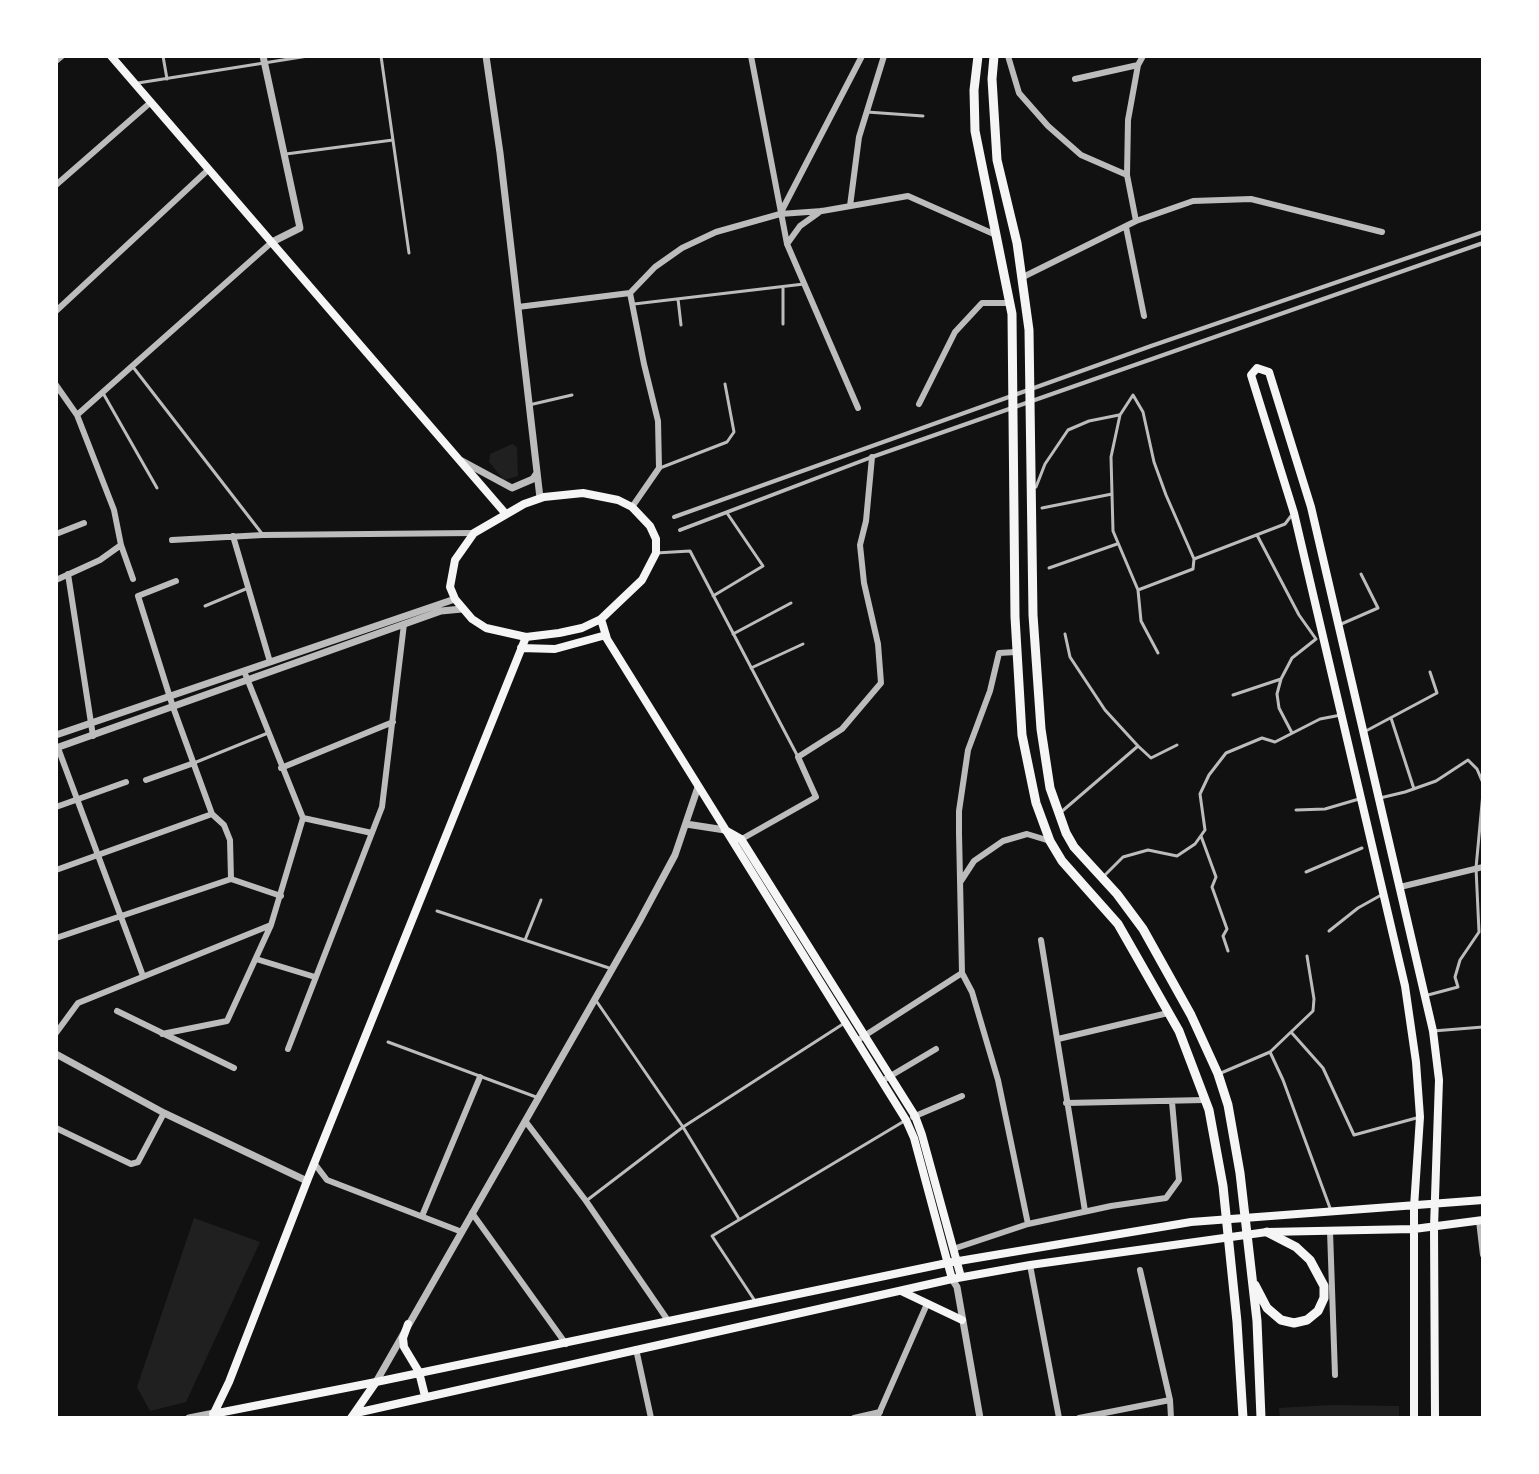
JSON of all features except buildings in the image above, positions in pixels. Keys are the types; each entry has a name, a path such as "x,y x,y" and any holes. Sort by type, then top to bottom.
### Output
{"main road":[{"path":"111,56 505,513"},
{"path":"978,56 974,90 975,131 1010,303 1016,652 1022,735 1036,803 1050,841 1062,861 1118,924 1192,1061 1216,1147 1227,1221 1243,1418"},
{"path":"994,56 992,79 997,160 1023,277 1029,330 1030,511 1038,697 1050,788 1057,815 1074,847 1143,929 1191,1015 1218,1074 1230,1117 1249,1217 1247,1231 1257,1321 1261,1418"},
{"path":"1257,368 1269,372 1311,507 1433,1031 1439,1080 1434,1205 1435,1415 1414,1415 1414,1207 1420,1117 1405,986 1341,715 1319,637 1294,513 1251,375 1257,368"},
{"path":"583,493 618,500 632,507 650,526 656,539 656,553 642,580 601,619 570,630 526,637 486,628 472,619 455,599 450,587 455,560 474,533 505,513 540,498 583,493"},
{"path":"1294,513 1311,507"},
{"path":"601,619 606,635 698,787 865,1036 886,1078 922,1135 953,1249 952,1262"},
{"path":"521,648 555,649 606,635"},
{"path":"213,1416 526,637"},
{"path":"737,842 844,1024 886,1078"},
{"path":"1383,894 1400,887"},
{"path":"910,1118 956,1281"},
{"path":"213,1416 952,1262 1191,1222 1483,1200"},
{"path":"1227,1221 1249,1217"},
{"path":"353,1415 425,1396 900,1290 1030,1265 1267,1232 1414,1229 1481,1221"},
{"path":"1228,1234 1247,1231"},
{"path":"1252,1280 1267,1308 1281,1320 1294,1323 1307,1320 1318,1311 1324,1298 1324,1286 1310,1260 1296,1247 1267,1232"},
{"path":"900,1290 962,1320"},
{"path":"408,1324 403,1338 404,1347 419,1372 425,1396"},
{"path":"353,1415 376,1382"}],"street":[{"path":"56,61 62,56"},
{"path":"486,56 540,498"},
{"path":"751,56 787,244 858,408"},
{"path":"780,214 862,56"},
{"path":"850,206 859,137 884,56"},
{"path":"1008,56 1019,93 1048,126 1081,155 1127,175"},
{"path":"1136,221 1127,175 1128,120 1138,65 1143,56"},
{"path":"77,415 272,242 300,228 263,59"},
{"path":"1075,79 1138,65"},
{"path":"56,185 151,102"},
{"path":"56,311 209,169"},
{"path":"518,307 630,293 655,267 682,248 716,232 780,214 822,211 908,196 996,235"},
{"path":"1023,277 1136,221 1193,201 1251,199 1382,232"},
{"path":"787,244 800,226 822,211"},
{"path":"1126,227 1144,316"},
{"path":"674,517 1483,232"},
{"path":"680,530 872,457 1483,243"},
{"path":"630,293 658,421 659,468 632,507"},
{"path":"919,404 955,332 982,303 1010,303"},
{"path":"56,385 77,415 114,510 121,545 133,579"},
{"path":"737,842 816,797 798,757 842,729 881,683 878,644 864,583 860,545 866,521 872,457"},
{"path":"460,460 512,488 533,479 537,472"},
{"path":"56,534 84,523"},
{"path":"172,540 263,535 474,533"},
{"path":"233,536 270,662"},
{"path":"56,580 100,560 121,545"},
{"path":"68,574 93,736"},
{"path":"176,581 138,596 173,707 212,814 224,825 230,840 231,879"},
{"path":"56,735 455,599"},
{"path":"143,976 57,748 441,611 462,609"},
{"path":"288,1049 382,807 404,624"},
{"path":"1016,652 999,653 990,691 968,750 959,811 962,973 972,992 998,1080 1028,1224"},
{"path":"162,1034 227,1021 271,925 303,818 244,671"},
{"path":"281,768 393,722"},
{"path":"146,780 194,763"},
{"path":"56,807 126,782"},
{"path":"376,1382 613,970 675,855 698,787"},
{"path":"56,870 212,814"},
{"path":"303,818 372,833"},
{"path":"686,824 725,830"},
{"path":"961,881 974,861 1003,841 1027,834 1050,841"},
{"path":"1400,887 1480,868"},
{"path":"56,938 231,879 281,896"},
{"path":"56,1033 73,1007 271,925"},
{"path":"1041,940 1085,1211"},
{"path":"256,959 315,977"},
{"path":"856,1041 962,973"},
{"path":"117,1011 234,1068"},
{"path":"1058,1039 1168,1013"},
{"path":"886,1078 936,1049"},
{"path":"56,1054 164,1113 307,1181"},
{"path":"422,1216 480,1077"},
{"path":"910,1118 962,1096"},
{"path":"1066,1103 1204,1100"},
{"path":"953,1249 1028,1224 1166,1198 1179,1180 1172,1102"},
{"path":"56,1128 131,1164 138,1162 164,1113"},
{"path":"526,1122 586,1201 669,1322"},
{"path":"314,1163 327,1180 462,1232"},
{"path":"472,1213 566,1344"},
{"path":"1481,1221 1483,1255"},
{"path":"1330,1231 1335,1375"},
{"path":"1030,1265 1059,1418"},
{"path":"1140,1270 1170,1400 1171,1418"},
{"path":"956,1281 980,1418"},
{"path":"854,1418 879,1415 927,1304"},
{"path":"636,1349 651,1418"},
{"path":"1079,1418 1170,1400"},
{"path":"189,1418 213,1416"}],"lane":[{"path":"163,56 167,79"},
{"path":"135,83 263,59 308,56"},
{"path":"381,56 409,253"},
{"path":"867,112 923,116"},
{"path":"285,154 393,140"},
{"path":"634,304 804,284"},
{"path":"783,287 783,324"},
{"path":"678,299 681,325"},
{"path":"133,366 263,535"},
{"path":"659,468 727,442 734,432 725,384"},
{"path":"103,393 157,488"},
{"path":"529,405 572,395"},
{"path":"1138,590 1193,569 1194,559 1166,495 1154,462 1143,412 1133,395 1120,415 1111,457 1113,531 1138,590 1141,621 1158,653"},
{"path":"1030,511 1045,464 1068,430 1089,421 1120,415"},
{"path":"1042,508 1112,494"},
{"path":"713,596 763,566 727,513"},
{"path":"1194,559 1285,524 1294,513"},
{"path":"1257,535 1278,578 1319,637 1292,658 1281,679 1277,694 1279,708 1292,733"},
{"path":"1049,568 1118,543"},
{"path":"656,553 690,551 798,757"},
{"path":"1339,625 1378,608 1361,574"},
{"path":"205,606 248,588"},
{"path":"733,634 791,603"},
{"path":"1065,634 1070,657 1105,710 1138,746 1151,758 1177,745"},
{"path":"751,668 803,644"},
{"path":"1364,732 1437,693 1430,672"},
{"path":"1233,695 1281,679"},
{"path":"1103,878 1123,857 1148,850 1177,856 1195,844 1205,830 1200,794 1209,775 1226,753 1262,738 1275,742 1320,719 1341,715"},
{"path":"1391,718 1414,789"},
{"path":"194,763 268,733"},
{"path":"1057,815 1138,746"},
{"path":"1380,798 1436,781 1468,760 1477,769 1483,783"},
{"path":"1425,996 1458,987 1455,977 1460,960 1481,933 1483,793"},
{"path":"1296,810 1325,809 1360,799"},
{"path":"1201,836 1216,877 1212,887 1227,929 1223,936 1228,951"},
{"path":"1306,872 1362,848"},
{"path":"1329,931 1358,908 1383,894"},
{"path":"525,940 541,900"},
{"path":"437,911 613,970"},
{"path":"1218,1074 1270,1052 1313,1011 1307,956"},
{"path":"595,999 683,1127 739,1219"},
{"path":"586,1201 683,1127 844,1024"},
{"path":"1433,1031 1483,1027"},
{"path":"1291,1032 1323,1068 1354,1135 1420,1117"},
{"path":"388,1042 540,1099"},
{"path":"1270,1052 1331,1211"},
{"path":"756,1303 712,1236 910,1118"}],"shaded area":[{"path":"512,444 517,447 518,476 504,480 489,462 490,454"},
{"path":"194,1218 260,1242 186,1402 150,1411 137,1387"},
{"path":"1399,1406 1399,1418 1280,1418 1279,1408"}]}
